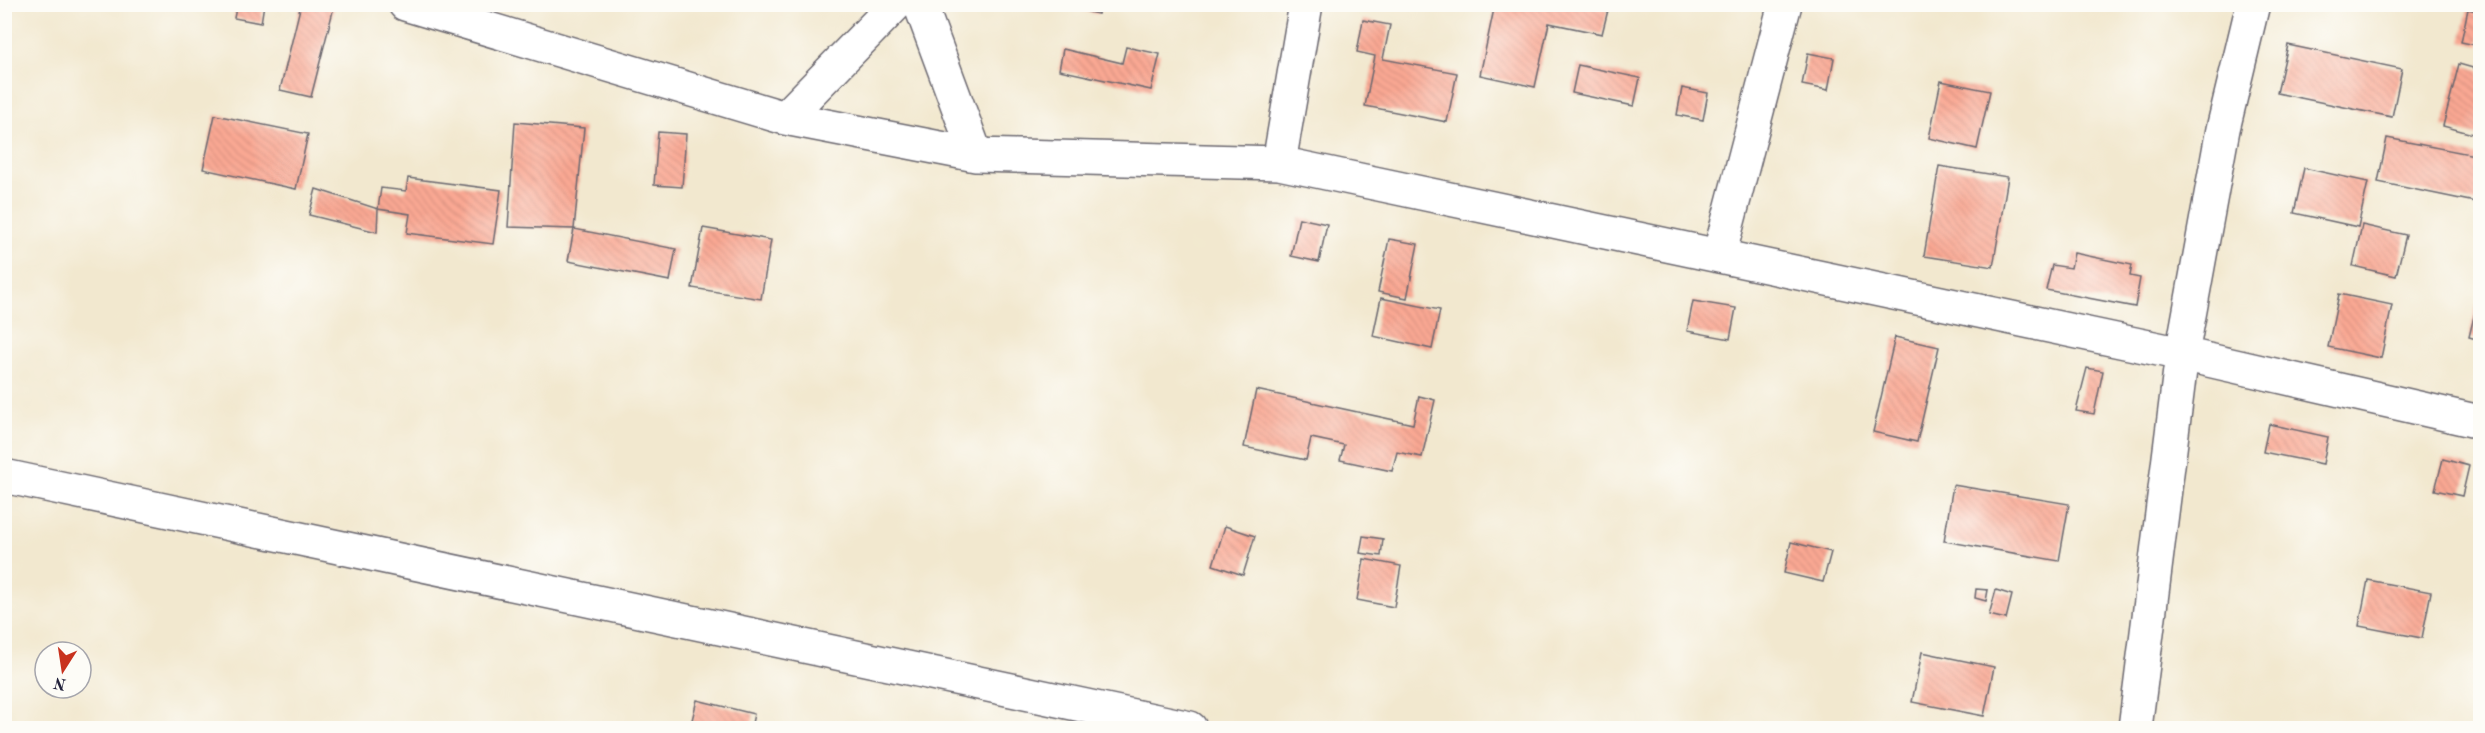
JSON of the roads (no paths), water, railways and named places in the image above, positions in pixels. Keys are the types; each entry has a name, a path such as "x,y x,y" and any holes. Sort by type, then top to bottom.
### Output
{"street":[{"path":"405,4 785,118 976,155 1279,164 2182,354 2481,422"},
{"path":"785,118 896,4"},
{"path":"920,4 976,155"},
{"path":"1279,164 1306,4"},
{"path":"1719,256 1785,4"},
{"path":"2135,729 2182,354 2223,129 2253,4"},
{"path":"4,476 1190,729"}]}
